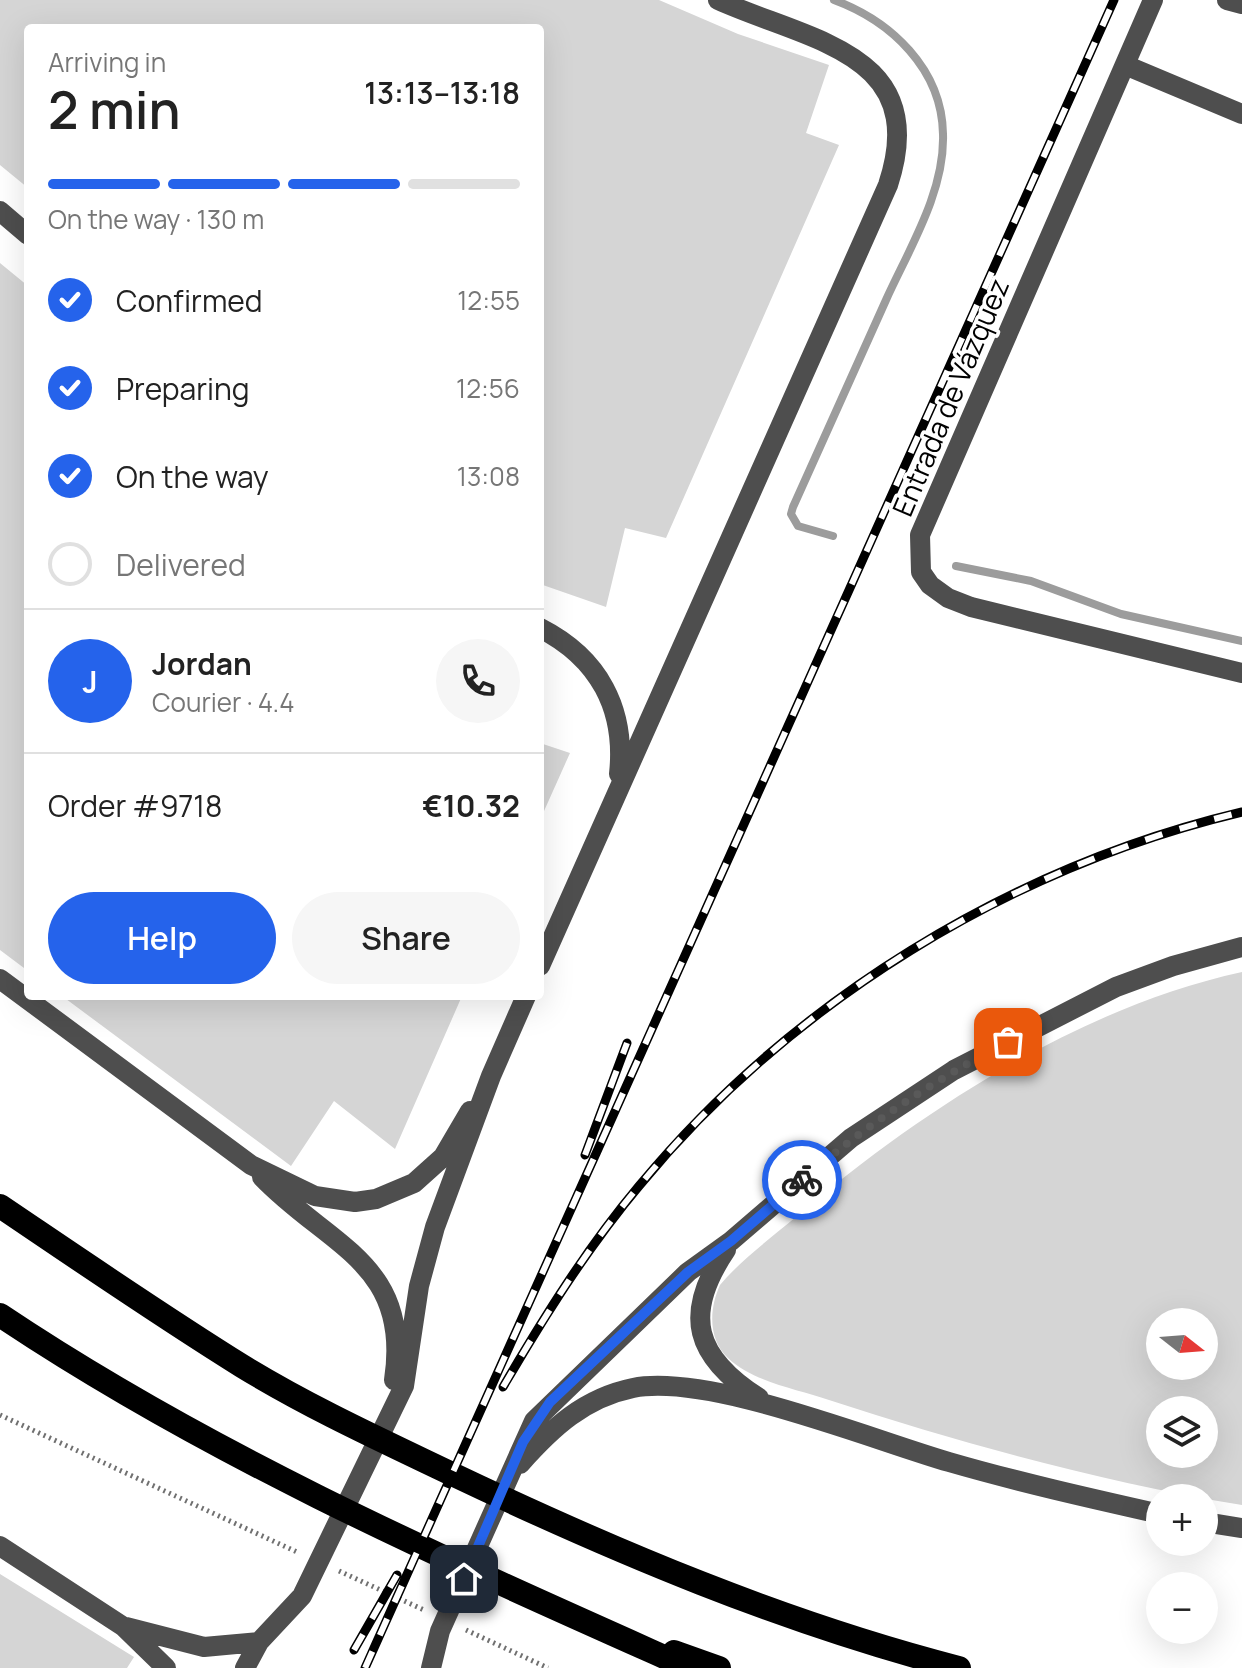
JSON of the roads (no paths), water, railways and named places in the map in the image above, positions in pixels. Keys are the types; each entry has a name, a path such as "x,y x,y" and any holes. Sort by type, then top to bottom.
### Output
{"highway":[{"path":"0,1206 243,1367 337,1419 534,1513 801,1619 959,1668"},
{"path":"0,1315 178,1422 303,1489 525,1596 689,1668"},
{"path":"563,1612 719,1668"}],"street":[{"path":"544,957 888,185 899,145 893,103 868,67 831,44 718,0"},
{"name":"Entrada de Vázquez","path":"1153,0 920,535 921,572 930,585 971,607 1242,673"},
{"path":"1227,0 1242,4"},
{"path":"1125,65 1242,114"},
{"path":"0,211 24,232"},
{"path":"544,631 575,650 594,669 609,694 619,719 622,749 617,794"},
{"path":"431,1668 440,1631 528,1431 550,1402 688,1272 731,1241 851,1138 954,1070 1116,987 1173,966 1242,947"},
{"path":"0,979 24,997"},
{"path":"28,1000 251,1165 297,1189 332,1200 365,1200 396,1193 414,1183 443,1157 491,1076"},
{"path":"245,1668 259,1642 302,1596 404,1386 426,1256 491,1076 524,1000"},
{"path":"251,1165 285,1201 357,1255 381,1286 394,1325 397,1348 388,1418"},
{"path":"731,1241 712,1269 703,1293 699,1315 701,1335 717,1368 772,1407"},
{"path":"511,1475 560,1422 584,1406 633,1388 681,1386 772,1407 1017,1482 1146,1511"},
{"path":"1218,1524 1242,1528"},
{"path":"0,1546 124,1627 166,1668"},
{"path":"124,1627 204,1647 259,1642"}],"waterway":[{"path":"833,536 798,526 791,514 924,220 938,177 943,134 934,89 910,50 875,21 834,0"},
{"path":"956,566 1031,581 1121,614 1242,641"}],"railway":[{"path":"365,1668 1114,0"},
{"path":"503,1387 567,1284 639,1186 699,1119 765,1058 835,1001 910,951 989,906 1071,868 1156,836 1242,812"},
{"path":"585,1155 627,1043"},
{"path":"354,1650 397,1575"}]}
